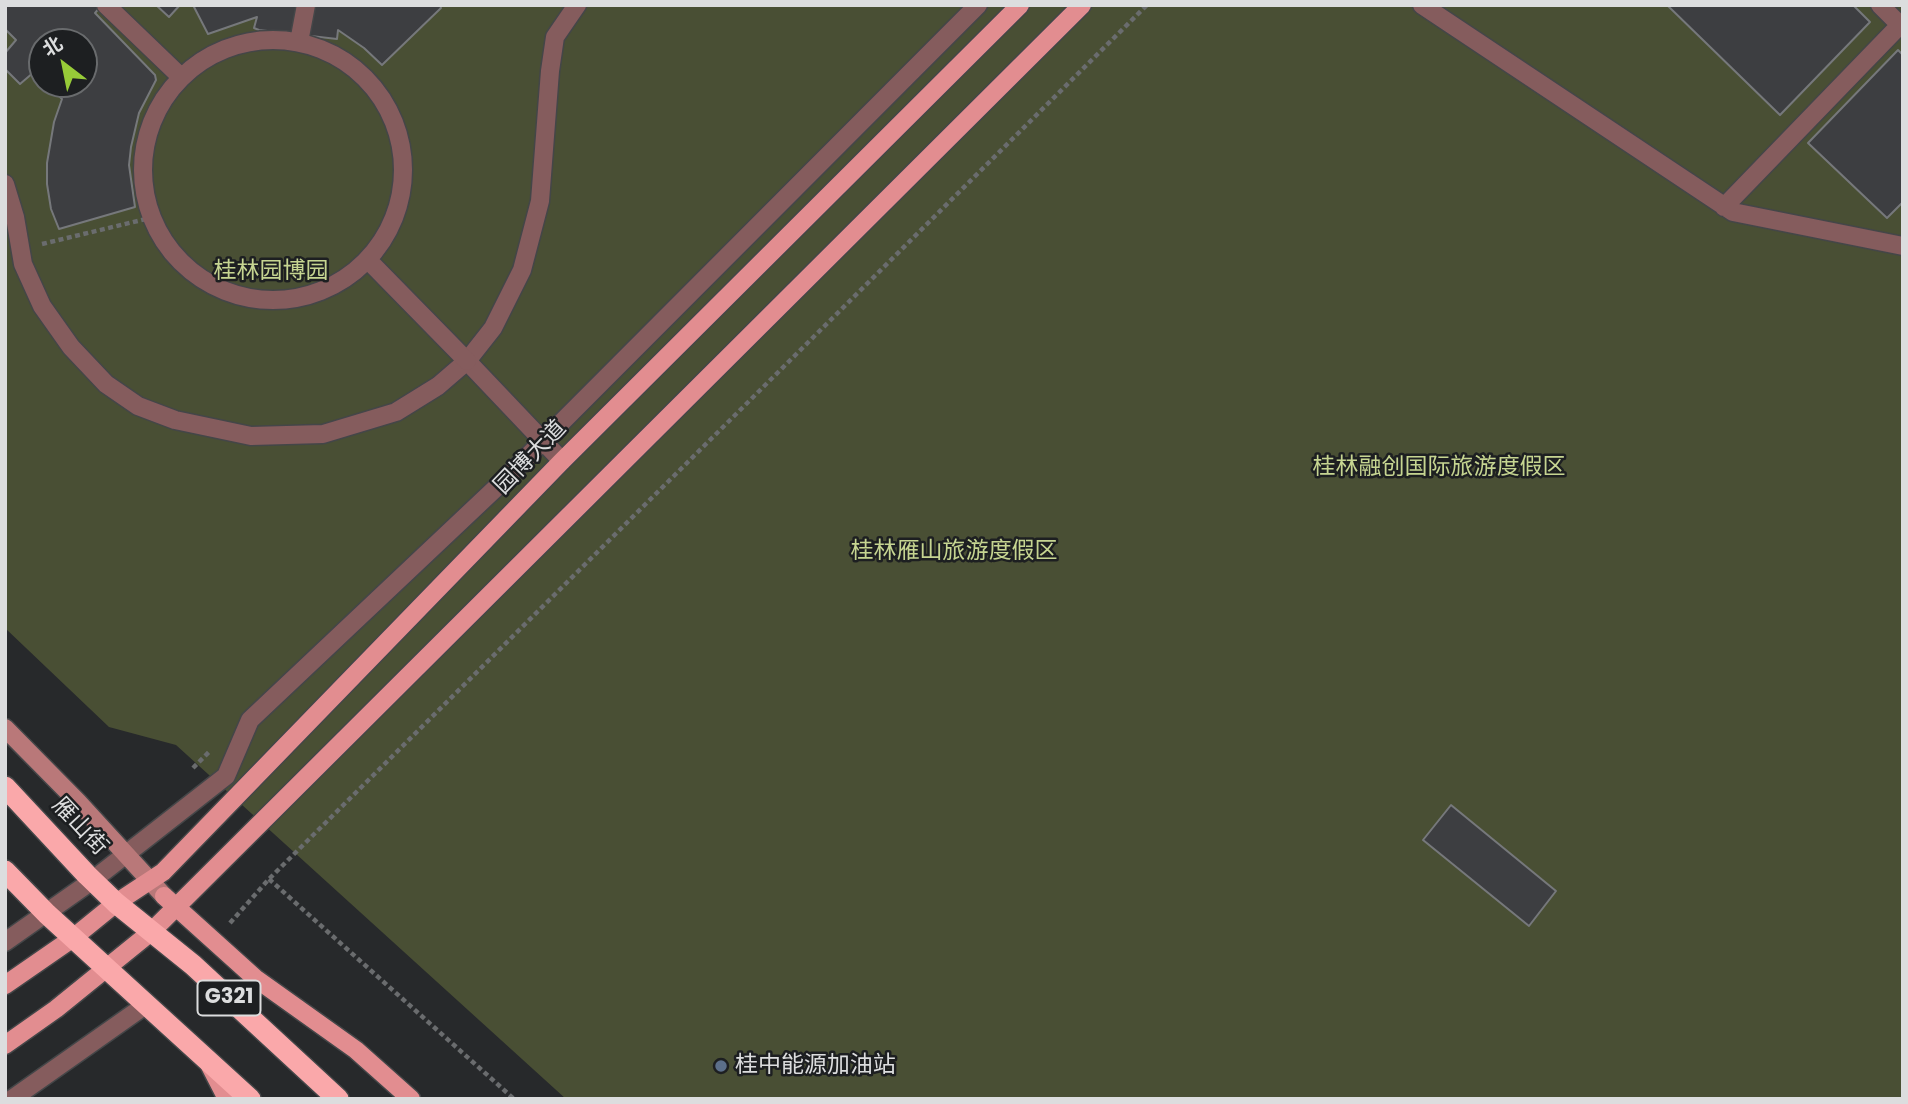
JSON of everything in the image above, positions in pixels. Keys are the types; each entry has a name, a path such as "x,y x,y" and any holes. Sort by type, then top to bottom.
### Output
{"highway":[{"name":"雁山街","path":"5,787 117,903"},
{"name":"G321","path":"9,878 250,1099"},
{"name":"G321","path":"117,903 193,965 338,1099"}],"main road":[{"name":"园博大道","path":"5,985 163,872 562,461 1020,5"},
{"path":"5,1045 55,1009 151,932 170,902 1082,5"},
{"path":"170,902 255,978 356,1050 411,1099"},
{"path":"207,1060 227,1099"}],"street":[{"path":"106,5 181,78"},
{"path":"299,42 306,5"},
{"path":"5,184 15,217 23,264 42,306 71,347 106,384 138,406 175,420 251,436 323,434 396,412 438,386 467,361 493,328 522,270 540,201 555,37 577,5"},
{"path":"5,942 93,880 226,776 250,720 543,442 978,5"},
{"path":"1422,5 1733,212 1903,246"},
{"path":"1724,206 1900,26 1880,5"},
{"path":"256,41 299,42 336,55 368,79 391,112 402,149 402,189 391,227 368,260 339,283 304,297 266,301 229,294 196,276 169,250 150,218 143,189 142,158 148,129 162,102 181,78 215,53 256,41"},
{"path":"368,260 562,461"},
{"path":"5,728 170,902"},
{"path":"12,1099 147,1004"}],"path":[{"path":"214,941 269,879 1147,5"},
{"path":"21,249 150,218"},
{"path":"269,879 514,1099"}],"green space":[{"name":"桂林雁山旅游度假区","path":"5,5 1903,5 1903,1099 566,1099 176,745 109,727 5,628"}],"building":[{"path":"5,5 102,5 95,13 155,75 156,80 139,113 131,147 129,165 135,207 59,229 51,209 47,163 54,122 61,98 98,98 98,28 28,28 28,77 20,84 5,69 5,53 16,40 5,29"},
{"path":"156,5 180,5 169,17"},
{"path":"193,5 440,5 441,8 382,65 338,30 337,39 259,30 254,28 257,17 208,34"},
{"path":"1667,5 1853,5 1870,22 1780,115"},
{"path":"1898,50 1903,55 1903,202 1887,218 1808,143"},
{"path":"1451,805 1556,891 1529,926 1423,840"}],"place":[{"name":"桂中能源加油站","path":"721,1066"}],"park label":[{"name":"桂林园博园","path":"271,272"},
{"name":"桂林融创国际旅游度假区","path":"1439,468"}]}
